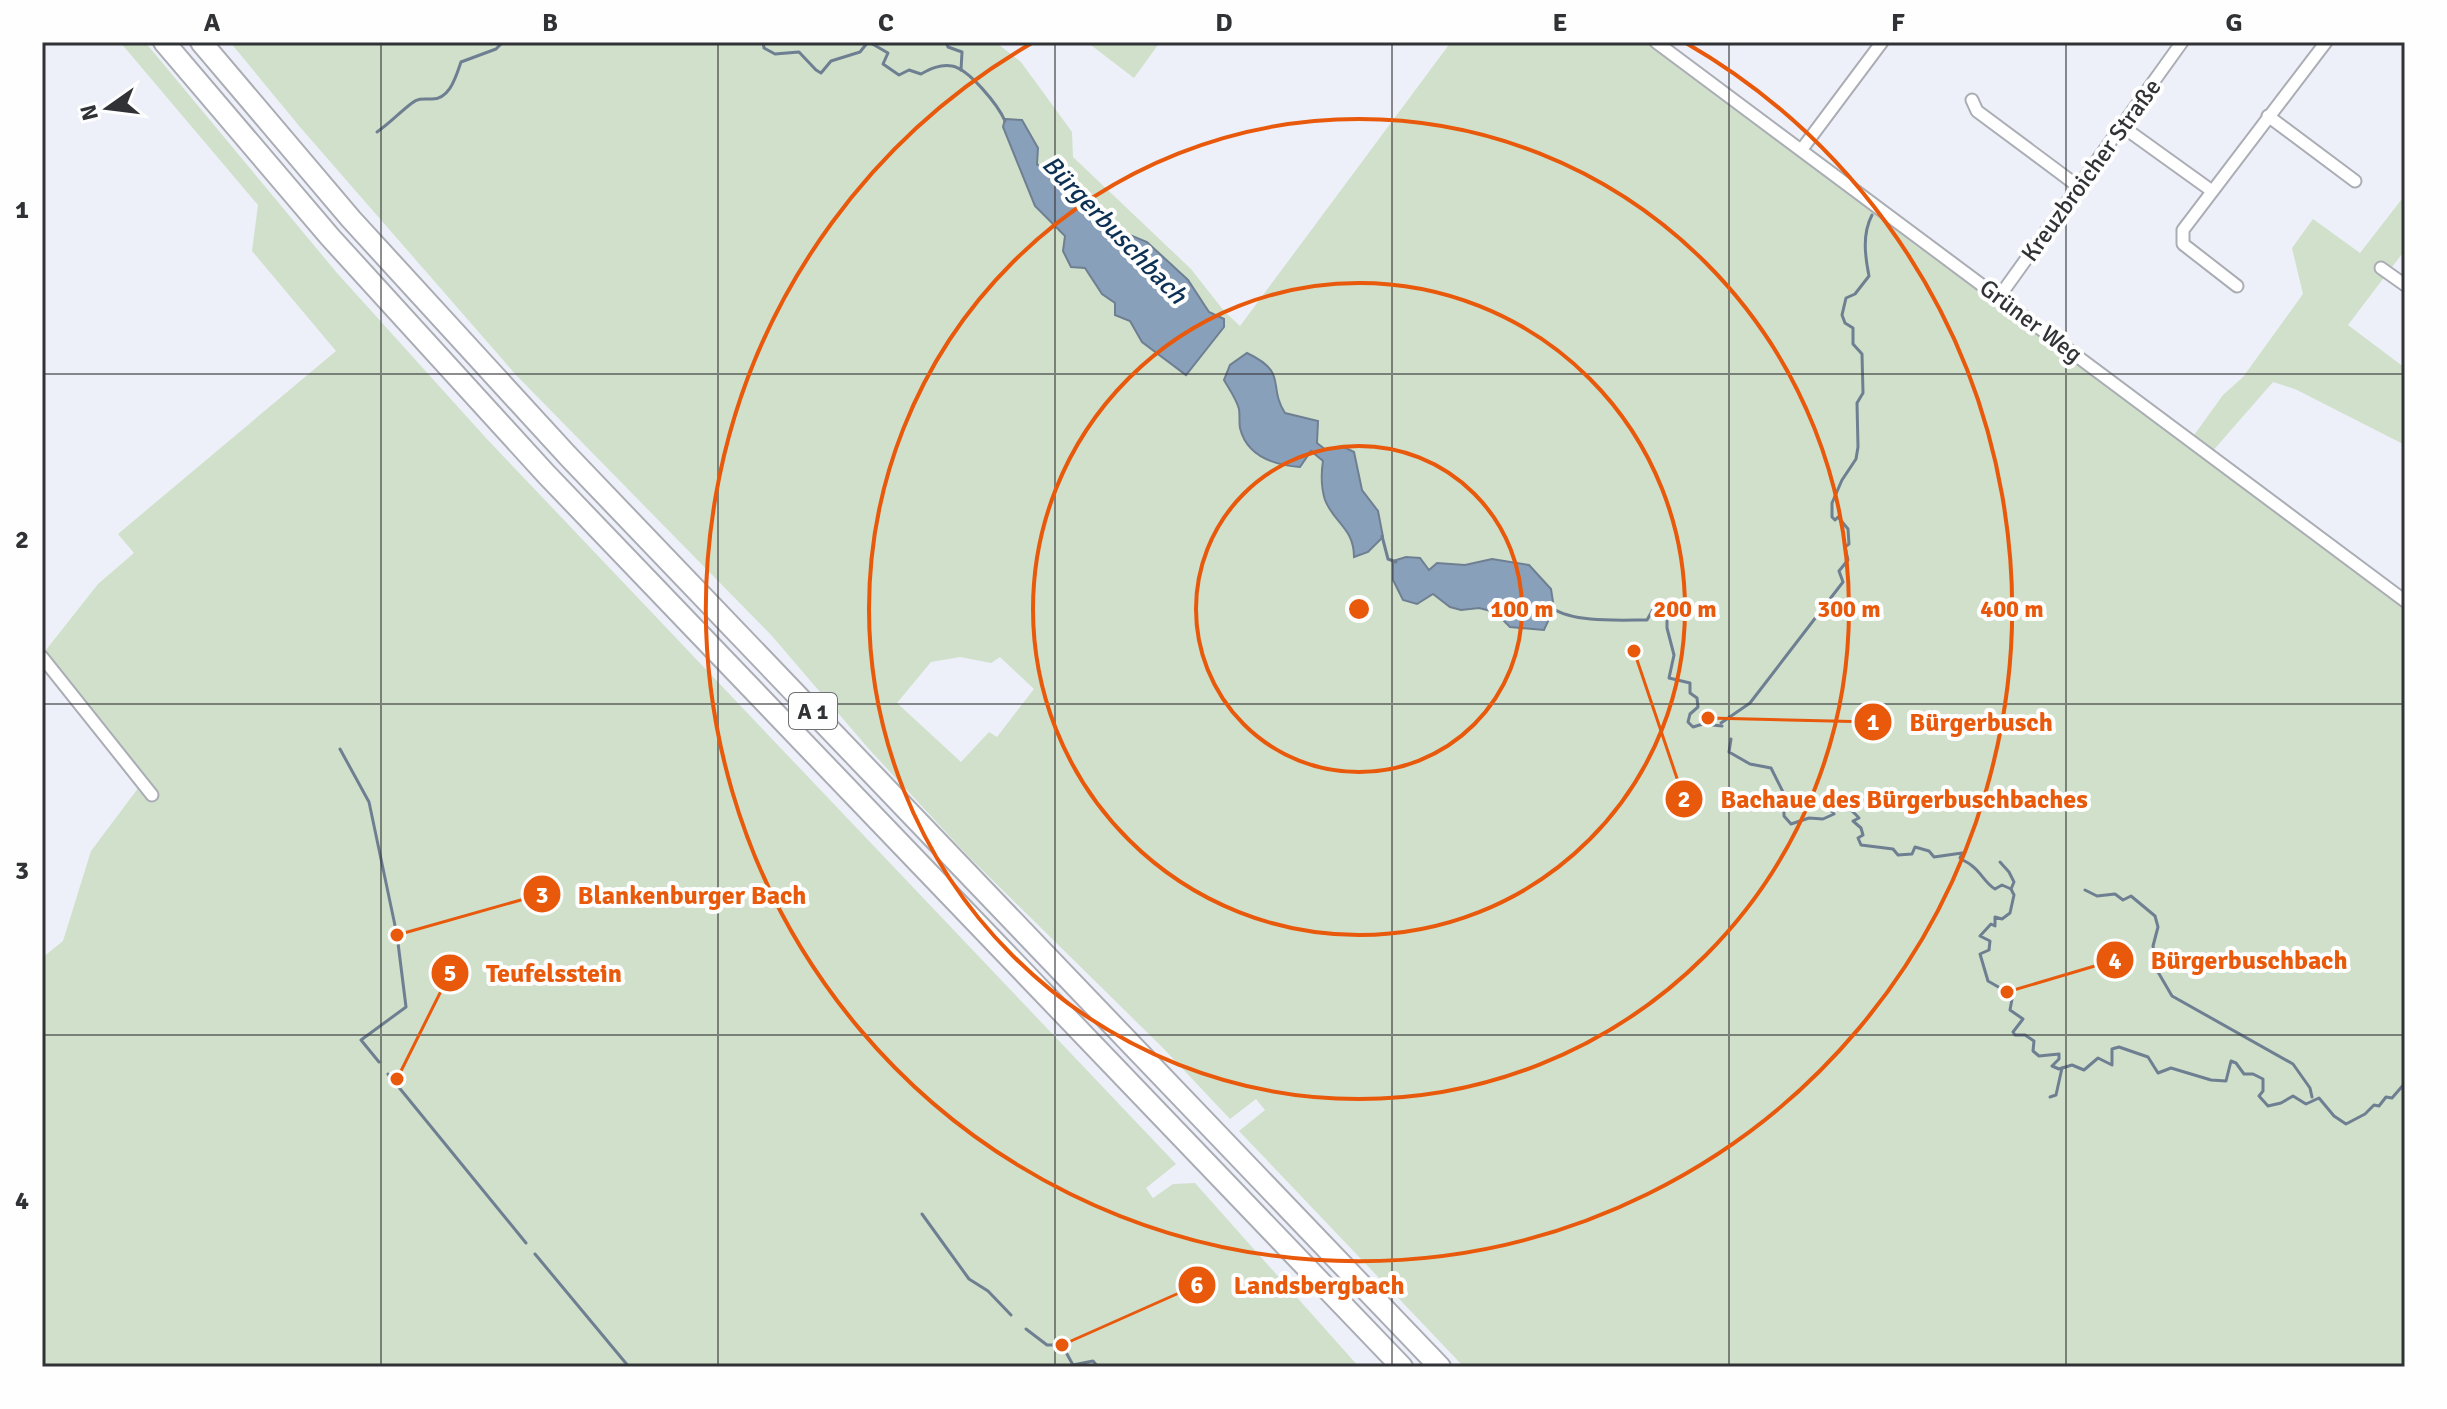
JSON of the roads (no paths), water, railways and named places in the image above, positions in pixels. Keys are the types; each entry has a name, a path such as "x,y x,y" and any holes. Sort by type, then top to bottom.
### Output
{"highway":[{"name":"A 1","path":"164,42 330,237 546,474 1402,1367"},
{"name":"A 1","path":"201,42 351,219 568,456 1440,1367"}],"street":[{"name":"Grüner Weg","path":"1656,42 2405,601"},
{"name":"Kreuzbroicher Straße","path":"1999,297 2182,42"},
{"path":"2237,286 2183,244 2183,230 2326,42"},
{"path":"1802,149 1878,44"},
{"path":"1972,100 1977,111 2079,187"},
{"path":"2268,116 2355,181"},
{"path":"2123,127 2212,191"},
{"path":"2381,268 2405,285"},
{"path":"42,657 152,795"}],"water":[{"path":"1005,119 1022,120 1038,148 1037,164 1078,201 1091,205 1108,226 1147,242 1188,280 1209,312 1224,319 1224,327 1186,375 1142,342 1130,321 1115,315 1115,303 1102,294 1085,268 1071,267 1063,251 1065,236 1035,206 1003,127"},
{"path":"1247,353 1273,373 1277,395 1285,413 1318,421 1317,443 1326,450 1342,446 1354,452 1362,490 1378,511 1383,537 1368,552 1354,557 1351,539 1325,500 1323,461 1311,451 1300,467 1281,464 1255,453 1244,438 1238,405 1224,380 1230,365"},
{"path":"1406,557 1420,558 1429,570 1437,563 1465,565 1492,559 1529,565 1551,589 1554,608 1544,630 1510,627 1495,612 1450,607 1433,594 1417,604 1403,600 1393,580 1393,561"}],"waterway":[{"path":"377,132 414,101 443,96 461,62 496,49 503,42"},
{"name":"Bürgerbuschbach","path":"763,42 764,48 775,54 799,52 821,73 831,61 860,52 868,42"},
{"name":"Bürgerbuschbach","path":"869,42 888,53 883,64 899,75 909,70 921,74 943,66 959,69 982,89 1005,121"},
{"path":"946,42 948,47 962,52 961,70"},
{"path":"1721,723 1750,703 1843,582 1839,571 1848,560 1845,547 1849,544 1848,529 1838,517 1835,520 1832,517 1832,503 1856,459 1857,403 1863,393 1862,354 1853,344 1853,328 1845,323 1842,315 1846,298 1855,294 1869,276 1866,237 1872,215"},
{"name":"Bürgerbuschbach","path":"1382,536 1388,559 1396,562"},
{"name":"Bürgerbuschbach","path":"1552,608 1572,616 1598,620 1647,620 1656,604 1667,607 1667,628 1674,655 1669,678 1690,683 1690,693 1697,698 1698,707 1690,714 1688,722 1693,727 1703,724 1722,726"},
{"name":"Bürgerbuschbach","path":"1731,739 1729,752 1750,764 1771,768 1784,794 1784,816 1791,824 1809,818 1823,819 1834,814 1825,803 1840,804 1859,818 1853,821 1861,828 1863,835 1858,838 1861,845 1893,849 1898,855 1912,854 1915,847 1929,851 1934,857 1962,853 1960,858 1992,887 1995,889 2002,885 2011,889 2014,895 2010,913 2002,919 1995,917 1995,926 1991,924 1980,936 1990,941 1989,950 1980,954 1988,981 2007,992 2012,999 2010,1010 2023,1019 2013,1032 2034,1041 2033,1051 2039,1056 2059,1054 2059,1059 2052,1066 2059,1069 2072,1065 2084,1070 2098,1058 2112,1065 2112,1049 2119,1047 2148,1057 2158,1073 2171,1068 2211,1080 2226,1081 2231,1061 2244,1074 2263,1079 2263,1091 2259,1096 2268,1106 2293,1096 2306,1104 2319,1098 2334,1116 2346,1124 2374,1105 2379,1106 2386,1097 2392,1098 2405,1083"},
{"path":"340,749 369,802 397,935 406,1007 361,1040 379,1062"},
{"path":"2000,862 2014,882 2011,889"},
{"path":"2085,890 2097,896 2115,894 2123,900 2131,896 2155,916 2158,927 2153,946 2158,972 2172,996 2293,1064 2310,1088 2312,1097"},
{"path":"2050,1097 2056,1095 2062,1068"},
{"path":"388,1074 526,1243"},
{"path":"922,1214 969,1279 988,1291 1011,1315"},
{"path":"535,1254 629,1367"},
{"path":"1026,1329 1047,1345 1062,1345 1073,1365 1093,1361 1098,1367"}],"place":[{"name":"Bachaue des Bürgerbuschbaches","path":"1634,651"},
{"name":"Bürgerbusch","path":"1708,718"},
{"name":"Blankenburger Bach","path":"397,935"},
{"name":"Bürgerbuschbach","path":"2007,992"},
{"name":"Teufelsstein","path":"397,1079"},
{"name":"Landsbergbach","path":"1062,1345"}]}
